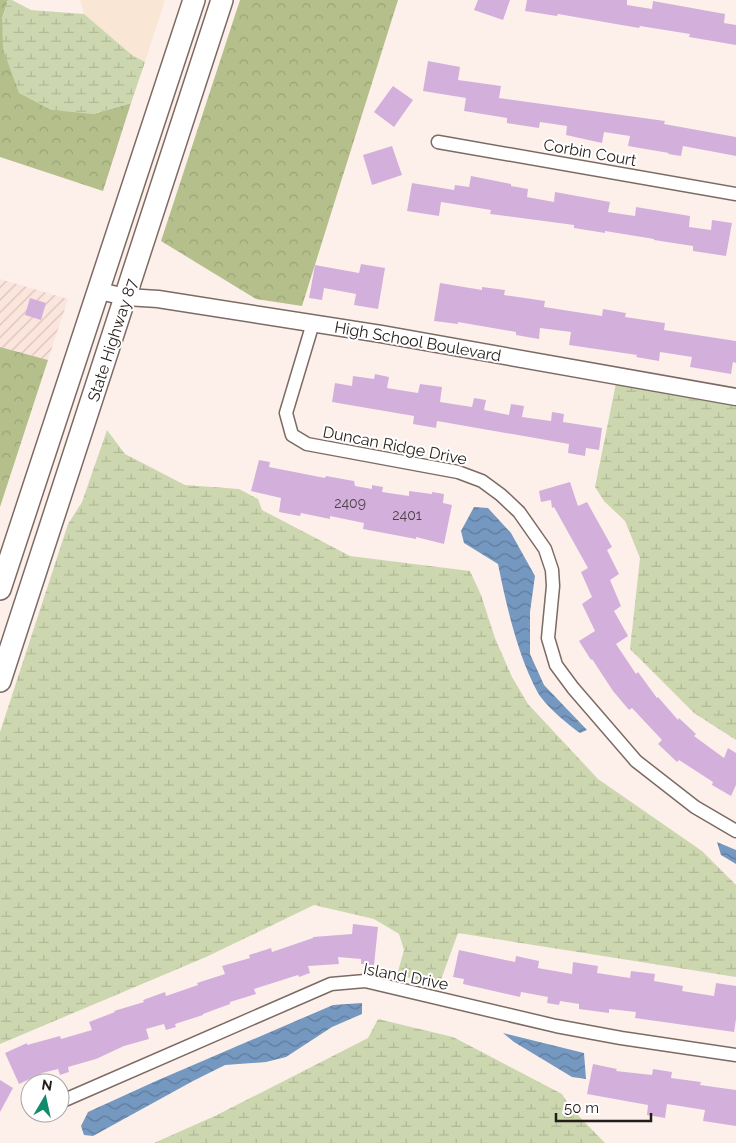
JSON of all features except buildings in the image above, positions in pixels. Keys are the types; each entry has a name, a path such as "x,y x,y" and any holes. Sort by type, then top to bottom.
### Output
{"highway":[{"path":"0,589 194,0"},
{"name":"State Highway 87","path":"0,680 222,0"}],"street":[{"name":"Corbin Court","path":"438,142 736,194"},
{"name":"High School Boulevard","path":"99,291 126,297 158,299 313,323 736,397"},
{"name":"Duncan Ridge Drive","path":"313,323 286,413 292,435 306,444 458,472 482,481 501,495 519,512 545,549 552,570 548,638 556,665 573,688 636,761 695,807 736,831"},
{"name":"Island Drive","path":"70,1098 331,984 365,981 556,1026 621,1038 736,1055"}],"shaded area":[{"path":"80,0 165,0 145,62 132,55 84,14"},
{"path":"0,279 68,299 48,360 0,347"}],"green space":[{"path":"0,0 8,0 2,19 93,114 131,103 103,191 0,157"},
{"path":"8,0 12,0 31,10 84,14 132,55 145,62 131,103 93,114 51,110 19,93 3,49 2,19"},
{"path":"240,0 398,0 302,306 256,299 161,241"},
{"path":"0,347 48,360 0,507"},
{"path":"616,383 736,404 736,740 694,713 630,649 640,558 625,521 604,501 595,487"},
{"path":"107,430 125,454 185,485 239,489 258,499 262,510 350,556 470,571 512,677 528,704 598,779 702,851 736,885 736,977 458,933 439,985 397,975 404,950 399,934 374,919 314,905 206,957 0,1044 0,732 68,524 82,502"},
{"path":"378,1019 453,1037 562,1094 571,1108 605,1143 154,1143 217,1115 368,1038"}],"water":[{"path":"474,507 488,508 511,533 535,576 530,612 530,654 544,685 587,730 580,733 551,709 538,693 519,647 498,564 464,543 461,531"},
{"path":"717,842 736,850 736,864 721,855"},
{"path":"362,1003 362,1014 332,1027 286,1057 266,1062 225,1065 93,1136 84,1135 81,1126 88,1112 333,1005"},
{"path":"503,1033 584,1053 586,1079 572,1077 514,1042"}]}
